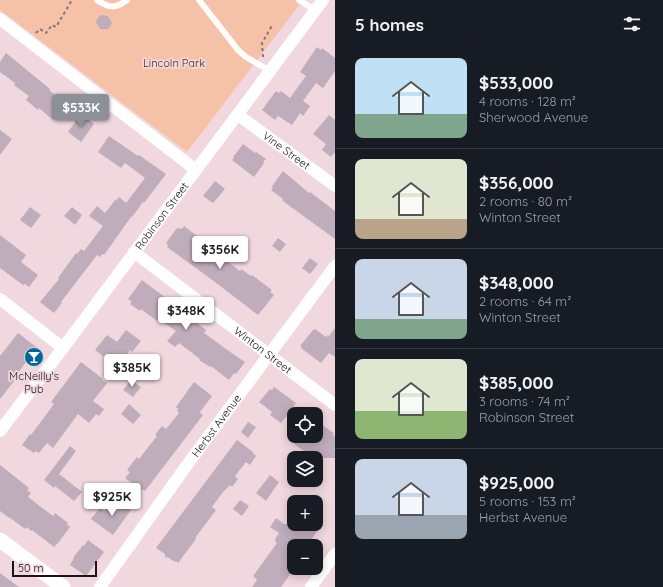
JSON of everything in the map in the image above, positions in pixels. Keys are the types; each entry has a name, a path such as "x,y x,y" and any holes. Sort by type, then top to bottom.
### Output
{"street":[{"name":"Robinson Street","path":"0,431 64,348 323,0"},
{"path":"0,19 196,170"},
{"name":"Vine Street","path":"238,115 335,186"},
{"name":"Winton Street","path":"134,252 335,404"},
{"name":"Herbst Avenue","path":"100,587 187,466 335,266"},
{"path":"0,299 64,348"},
{"path":"0,540 63,587"},
{"path":"311,587 335,554"}],"lane":[{"path":"97,0 113,7 127,0"},
{"path":"199,0 238,50 246,57 270,71"},
{"path":"299,0 315,10"}],"path":[{"path":"35,35 40,29 46,34 52,25 56,28 72,0"},
{"path":"263,59 262,42 273,24"}],"green space":[{"name":"Lincoln Park","path":"0,0 303,0 187,152 0,10"}],"building":[{"path":"100,15 108,16 112,23 108,29 100,29 96,22"},
{"path":"317,47 321,50 322,48 335,58 335,71 323,88 316,83 303,101 310,106 303,116 300,113 292,125 278,116 275,120 262,110 276,91 279,93 281,91 290,98 306,76 300,72"},
{"path":"6,53 66,104 53,120 39,108 38,110 26,100 29,96 0,72 0,62"},
{"path":"81,114 94,124 81,142 68,132"},
{"path":"329,115 335,120 335,152 331,157 322,150 326,144 313,134"},
{"path":"0,130 12,139 0,155"},
{"path":"109,136 166,174 144,203 143,202 131,217 104,255 102,254 100,257 97,255 54,313 40,302 59,279 58,278 76,253 77,254 81,249 84,251 103,226 89,216 97,206 105,213 119,197 126,203 145,178 125,163 121,168 98,152"},
{"path":"243,144 266,159 254,177 232,160"},
{"path":"283,171 309,193 310,192 335,211 335,239 287,204 271,190 273,187 272,186"},
{"path":"215,181 225,189 213,203 203,196"},
{"path":"30,207 41,215 31,228 20,220"},
{"path":"72,207 82,215 75,225 64,216"},
{"path":"184,226 205,242 204,244 240,271 241,269 251,276 252,275 272,290 270,292 274,295 258,315 167,247 168,245 166,243 177,228 182,229"},
{"path":"0,235 26,255 21,262 38,275 29,287 25,284 23,285 0,268"},
{"path":"278,238 286,244 280,252 272,246"},
{"path":"310,258 318,264 310,274 302,268"},
{"path":"142,280 206,330 204,333 245,362 236,374 234,373 229,380 211,366 210,367 199,360 200,359 179,343 175,347 167,341 176,331 159,319 157,321 141,309 140,311 130,304 132,302 128,299"},
{"path":"335,328 335,357 329,353 321,363 301,348 302,347 300,346 314,329 326,337 327,335 328,337"},
{"path":"126,330 141,341 132,352 130,350 117,367 95,350 107,335 117,342"},
{"path":"18,333 40,350 30,364 26,362 0,399 0,356"},
{"path":"81,362 107,383 93,401 104,409 99,416 96,414 89,423 78,414 53,448 47,443 39,453 36,451 34,453 22,445 54,404 51,402"},
{"path":"131,380 141,387 133,397 123,390"},
{"path":"194,382 212,396 200,412 203,415 145,491 142,489 141,490 125,478 130,472 127,470 137,457 139,459 157,436 155,435 162,426 166,429 179,413 176,407"},
{"path":"274,387 296,403 293,407 287,407 287,415 281,423 270,415 272,412 259,402 270,389 272,390"},
{"path":"129,404 141,415 133,424 121,414"},
{"path":"248,422 256,427 248,438 241,432"},
{"path":"323,426 334,433 335,458 323,458 323,451 304,451 294,444 323,443"},
{"path":"237,440 256,456 250,465 246,462 235,476 238,479 232,487 230,485 223,492 212,507 216,510 178,563 165,557 165,554 156,548"},
{"path":"70,446 76,451 59,474 82,492 74,501 55,486 54,488 44,480"},
{"path":"0,465 29,488 27,490 31,493 28,497 53,516 55,513 68,523 67,524 70,527 54,547 32,530 31,531 27,527 25,529 0,511"},
{"path":"270,475 279,482 266,501 256,493"},
{"path":"118,499 131,510 113,535 91,519 100,508 104,511 110,504 113,506"},
{"path":"240,500 249,506 242,516 233,509"},
{"path":"276,518 284,524 287,524 287,531 317,531 312,539 287,539 287,575 290,575 281,587 252,587 257,580 253,576 277,543 275,542 275,539 279,533 270,527"},
{"path":"88,540 104,552 86,576 70,565 73,558"},
{"path":"0,573 19,587 0,587"}],"place":[{"name":"McNeilly's Pub","path":"34,357"}]}
